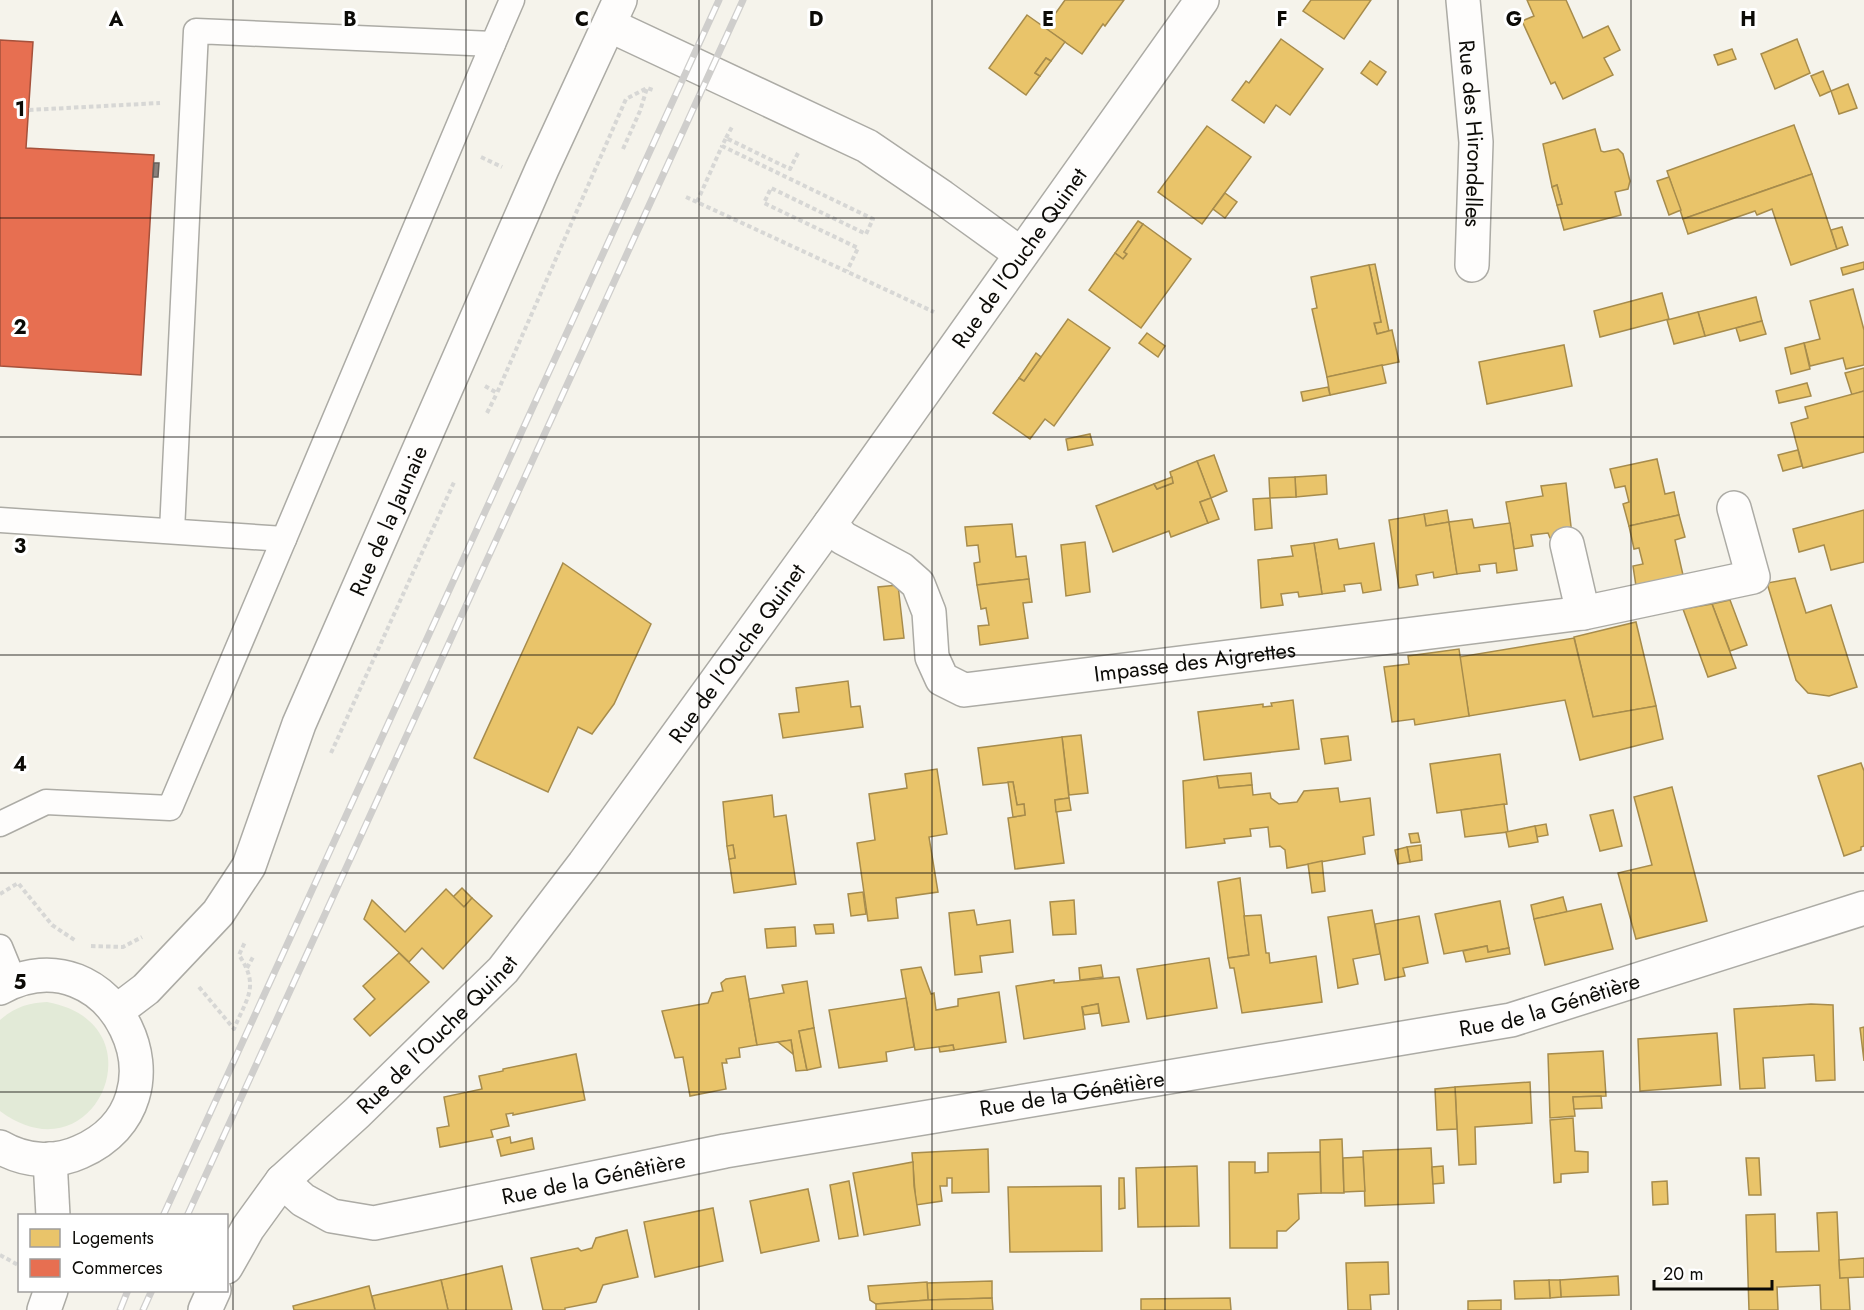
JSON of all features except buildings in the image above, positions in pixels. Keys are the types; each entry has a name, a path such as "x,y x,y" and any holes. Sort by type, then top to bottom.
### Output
{"street":[{"name":"Rue de l'Ouche Quinet","path":"228,1263 248,1228 282,1181 357,1113 503,970 584,864 830,524 1202,0"},
{"name":"Rue des Hirondelles","path":"1463,0 1476,142 1472,265"},
{"path":"614,12 867,146 942,197 1020,255"},
{"name":"Rue de la Jaunaie","path":"117,1011 146,989 218,913 249,866 299,724 537,180 614,12"},
{"name":"Impasse des Aigrettes","path":"830,524 843,538 900,569 918,584 928,612 932,657 942,679 964,690 1583,614 1753,577 1734,508"},
{"path":"1567,544 1583,614"},
{"name":"Rue de la Génêtière","path":"282,1181 303,1200 332,1216 374,1222 725,1151 1511,1020 1864,908"},
{"path":"0,1147 29,1158 50,1159 72,1155 93,1146 110,1133 123,1115 133,1095 137,1073 135,1051 128,1030 117,1011 104,997 70,979 51,976 32,977 7,985"},
{"path":"50,1159 53,1214"},
{"path":"44,1310 50,1292"},
{"path":"205,1310 213,1292"}],"lane":[{"path":"0,824 46,802 170,808 512,0"},
{"path":"172,531 196,31 493,44"},
{"path":"0,520 284,539"},
{"path":"0,947 7,985"}],"path":[{"path":"29,110 192,102"},
{"path":"623,149 640,111"},
{"path":"698,202 731,128"},
{"path":"726,138 790,169 798,152 790,148"},
{"path":"722,146 873,219 866,234 771,188 764,202 858,248 847,272"},
{"path":"686,197 967,328"},
{"path":"487,413 496,393"},
{"path":"327,763 455,480"},
{"path":"247,968 253,957"},
{"path":"0,1255 18,1265"}],"green space":[{"path":"47,1002 82,1016 102,1038 108,1064 103,1091 87,1113 63,1127 34,1128 0,1111 0,1020 22,1006"}],"railway":[{"path":"164,1214 719,0"},
{"path":"188,1214 743,0"},
{"path":"120,1310 127,1292"},
{"path":"143,1310 151,1292"}]}
